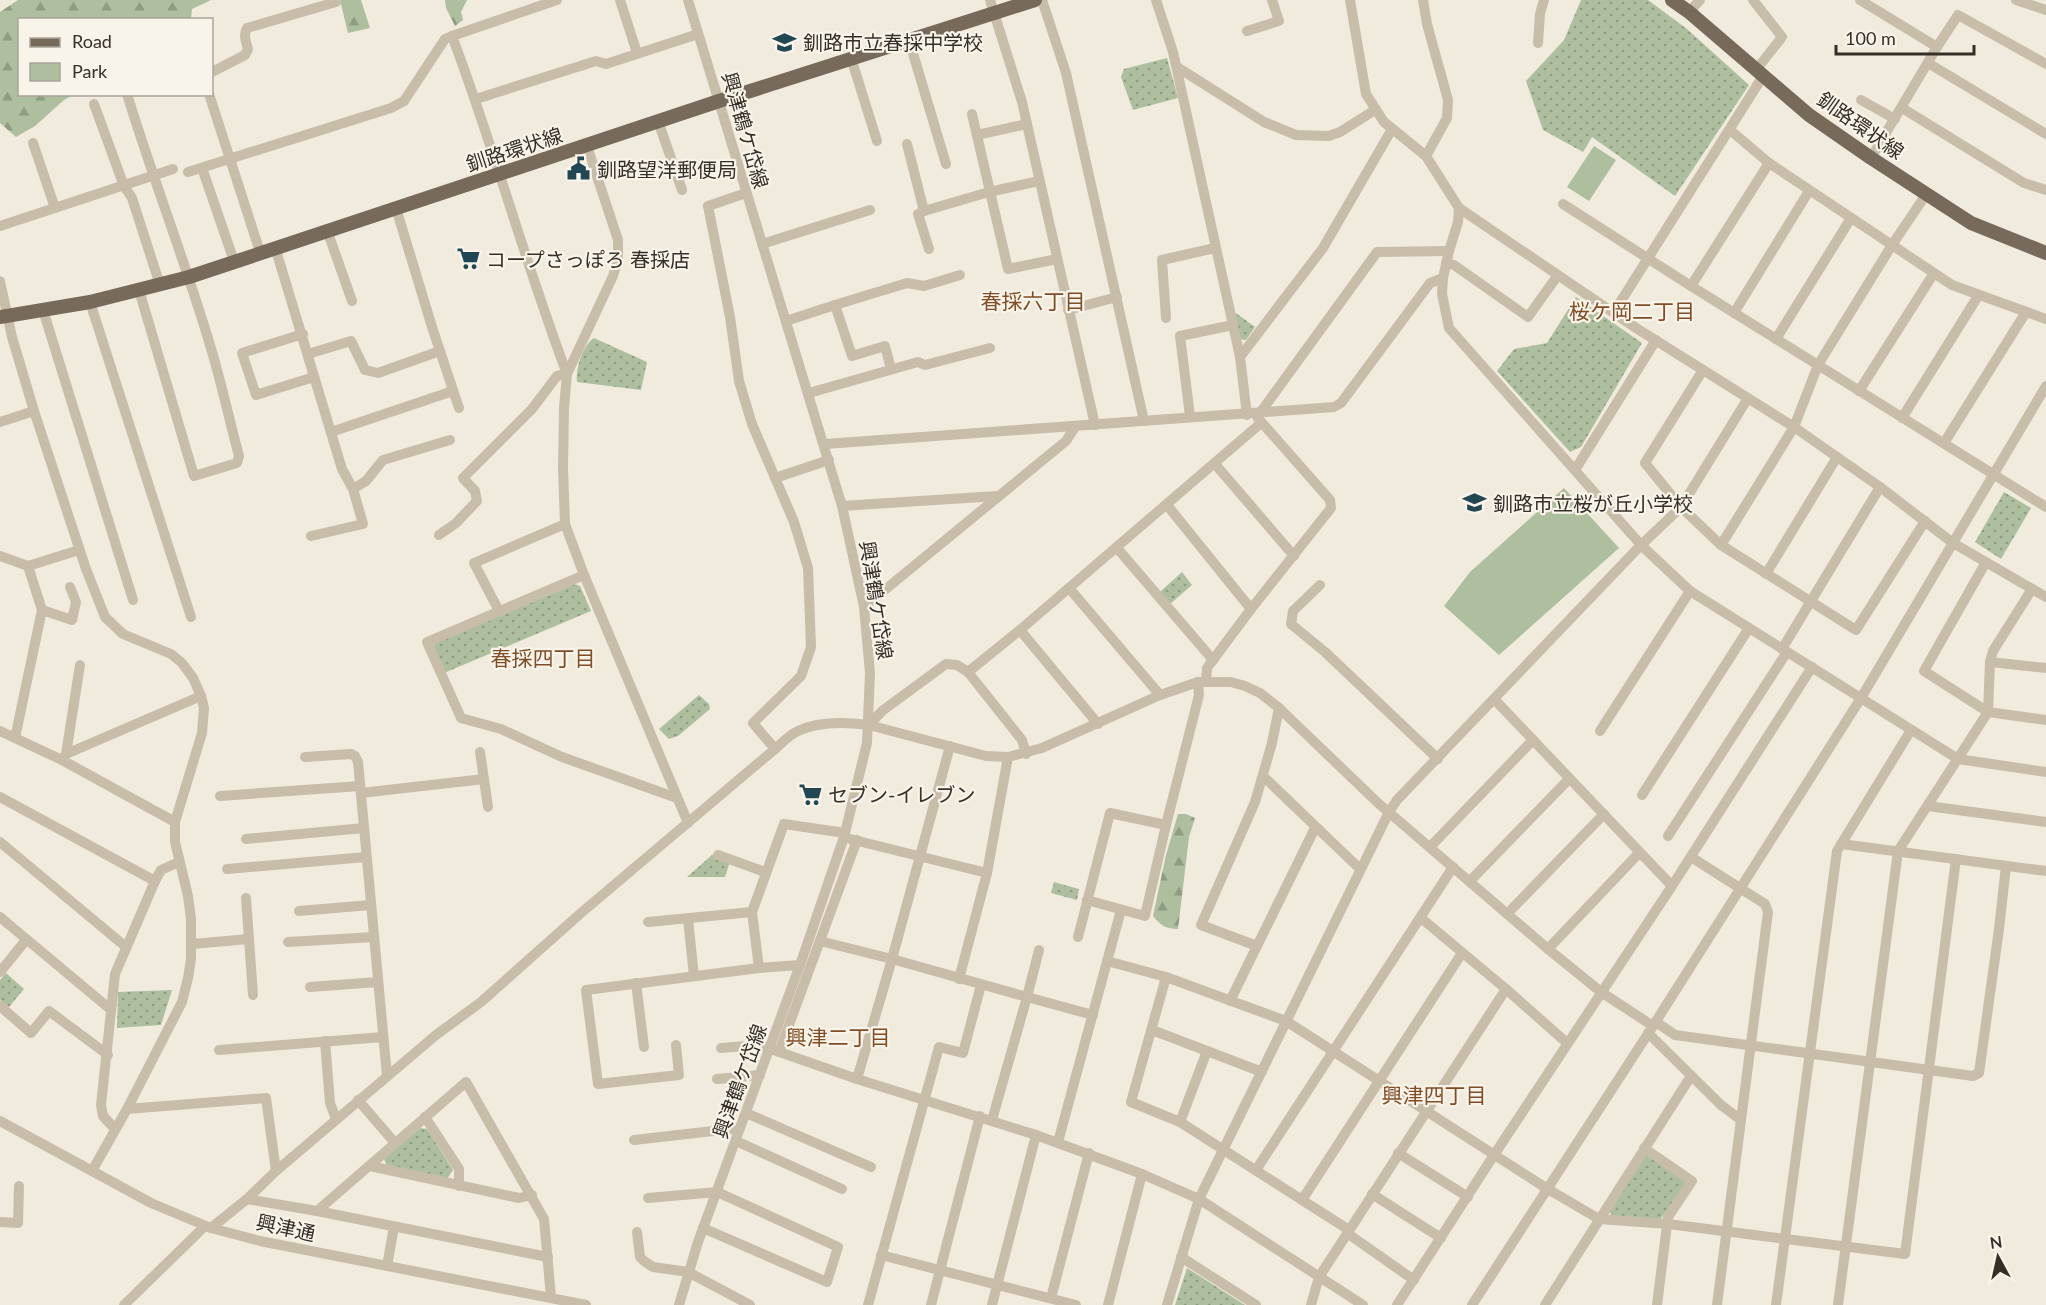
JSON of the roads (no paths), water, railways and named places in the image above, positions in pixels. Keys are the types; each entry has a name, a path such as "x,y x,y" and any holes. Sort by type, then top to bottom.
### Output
{"main road":[{"name":"釧路環状線","path":"4,316 90,302 189,277 909,40 992,7 1035,0"},
{"name":"釧路環状線","path":"1672,0 1809,115 1872,158 1971,223 2046,254"}],"street":[{"path":"188,172 392,108 404,101 445,39 557,0"},
{"path":"620,0 637,53"},
{"name":"興津鶴ケ岱線","path":"679,1305 703,1228 740,1128 760,1075 774,1051 800,965 845,835 867,743 870,674 864,607 842,506 688,0"},
{"path":"1042,0 1066,73 1144,421"},
{"path":"1087,900 1145,916 1207,668 1331,508 1330,501 1255,416 1215,248 1177,67 1156,0"},
{"path":"1247,30 1279,21 1272,0"},
{"path":"1350,0 1366,94 1384,122 1426,156 1459,208 1558,276 1794,427 1880,487 1953,543 2046,597"},
{"path":"1423,0 1427,24 1448,100 1447,118 1426,156"},
{"path":"1538,43 1540,14 1544,0"},
{"path":"1689,12 1700,0"},
{"path":"1614,312 1730,130 1782,37 1753,0"},
{"path":"1860,0 1937,47"},
{"path":"2016,0 2046,10"},
{"path":"213,71 244,55 248,50 244,37 247,28 336,2"},
{"path":"992,7 1022,102 1095,425"},
{"path":"1872,158 1958,15 2046,64"},
{"path":"476,99 596,61 606,64 698,34"},
{"path":"452,36 476,99 543,311 567,374"},
{"path":"909,40 946,164"},
{"path":"851,58 878,141"},
{"path":"1928,63 2046,134"},
{"path":"1177,67 1264,122 1296,135 1329,136 1340,132 1375,110"},
{"path":"128,96 152,176 189,277 211,347 239,456 237,463 194,476 139,290"},
{"path":"210,96 260,252"},
{"path":"1861,100 1895,119"},
{"path":"94,104 124,186 132,198 160,285"},
{"path":"1902,108 2024,183 2046,190"},
{"path":"972,114 1008,269 1058,259"},
{"path":"658,121 682,190"},
{"path":"977,135 1027,124"},
{"path":"1240,357 1323,248 1392,129"},
{"path":"1730,130 1769,163 1809,191 1952,285 2046,319"},
{"path":"33,143 55,208"},
{"path":"908,144 924,211"},
{"path":"587,146 618,240 618,260 613,276 567,374 563,468 566,524 584,575 688,823"},
{"path":"1691,286 1769,163"},
{"path":"202,168 234,261"},
{"path":"0,226 173,169"},
{"path":"929,249 918,214 989,192 1039,181"},
{"path":"1734,313 1809,191"},
{"path":"746,193 708,206 739,381 752,424 798,533 808,568 811,647 801,676 753,723 775,749"},
{"path":"1721,545 1794,427 1818,366 1892,245 1927,193"},
{"path":"1563,204 1993,475 2045,502"},
{"path":"396,208 459,408"},
{"path":"1459,208 1458,222 1443,278 1442,294 1449,328 1641,545 1690,591 1958,759 2046,772"},
{"path":"762,244 870,210"},
{"path":"1776,339 1851,219"},
{"path":"327,230 352,301"},
{"path":"275,247 342,469 353,489 363,524 311,537"},
{"path":"1166,318 1162,260 1215,248"},
{"path":"968,672 1215,464 1255,416 1377,252 1449,251"},
{"path":"1446,263 1454,266 1528,317 1558,276"},
{"path":"1859,391 1934,273"},
{"path":"786,321 908,283 924,286 960,275"},
{"path":"825,444 1075,427 1190,416 1255,416 1334,407 1341,403 1430,283 1443,278"},
{"path":"0,281 4,316 79,550 105,617 123,634 171,654 182,663 193,678 204,708 202,733 175,822 179,862 188,896 191,919 192,944 188,978 182,1002 92,1171"},
{"path":"1902,418 1978,296"},
{"path":"1068,310 1117,297"},
{"path":"90,302 192,617"},
{"path":"835,305 852,356 885,346 891,369"},
{"path":"43,310 133,600"},
{"path":"1944,443 2026,312"},
{"path":"1190,416 1180,336 1233,325"},
{"path":"303,334 243,353 256,395 314,377"},
{"path":"1575,470 1656,340"},
{"path":"308,354 351,341 365,370 378,374 440,351"},
{"path":"809,393 918,362 925,365 990,348"},
{"path":"1703,370 1645,463 1681,507 1721,545 1856,630 1925,521"},
{"path":"439,535 456,523 477,501 475,491 464,478 532,410 557,376 567,374"},
{"path":"1472,1305 1861,698 2046,386"},
{"path":"331,432 453,391"},
{"path":"1167,1305 1199,1199 1389,812 1397,800 1641,545 1681,507 1748,398"},
{"path":"0,422 34,411"},
{"path":"864,607 1066,441 1075,427"},
{"path":"353,489 366,482 383,459 450,440"},
{"path":"1766,574 1837,457"},
{"path":"775,478 829,460"},
{"path":"1215,464 1294,556"},
{"path":"1668,836 1785,650 1880,487"},
{"path":"842,506 997,496"},
{"path":"1167,505 1251,609"},
{"path":"499,611 474,562 566,524"},
{"path":"1117,548 1213,660"},
{"path":"0,556 28,566 79,550"},
{"path":"1986,562 1924,671 1988,712 2046,720"},
{"path":"15,738 42,610 28,566"},
{"path":"584,575 427,642 461,718 501,729 562,757 677,798"},
{"path":"1320,585 1293,611 1291,624 1330,657 1438,759"},
{"path":"42,610 72,620 76,602 70,587"},
{"path":"1069,588 1160,695"},
{"path":"1838,1305 1898,851 1988,712 1990,662 1994,651 2031,589"},
{"path":"1600,731 1690,591"},
{"path":"1642,795 1749,628"},
{"path":"1020,630 1098,724"},
{"path":"1990,662 2046,668"},
{"path":"869,725 882,711 946,664 957,665 968,672 1022,740 1026,754"},
{"path":"64,757 80,665"},
{"path":"1397,1305 1672,886 1812,667"},
{"path":"124,1305 208,1227 247,1199 358,1100 436,1035 481,1002 581,913 775,749 796,732 812,725 869,725 986,756 1008,757 1026,754 1160,695 1202,681 1231,682 1245,686 1260,693 1279,708 1389,812 1548,949 1601,992 1652,1027 1675,1035 1928,1071 1973,1076 1978,1073 2006,866"},
{"path":"64,757 201,696"},
{"path":"1494,699 1672,886"},
{"path":"1257,946 1201,925 1255,802 1272,743 1279,708"},
{"path":"0,730 64,757 175,822"},
{"path":"1776,1305 1837,851 1911,730"},
{"path":"1430,847 1533,740"},
{"path":"856,1079 892,959 950,746"},
{"path":"480,752 488,807"},
{"path":"305,757 341,754 355,756 358,762 387,1076"},
{"path":"959,979 987,873 1008,757"},
{"path":"1263,776 1360,869"},
{"path":"219,796 360,789 484,779"},
{"path":"1470,881 1569,779"},
{"path":"0,797 155,881"},
{"path":"1928,807 2046,822"},
{"path":"1078,937 1110,813 1166,825"},
{"path":"1508,913 1604,814"},
{"path":"759,968 752,912 784,824 845,835 920,857 987,873"},
{"path":"246,839 364,828"},
{"path":"1230,1001 1315,828"},
{"path":"774,1051 820,941 857,840"},
{"path":"0,842 126,947"},
{"path":"1841,844 2046,871"},
{"path":"1548,949 1639,853"},
{"path":"718,855 765,872"},
{"path":"1691,856 1765,904 1768,912 1717,1305"},
{"path":"227,869 366,858"},
{"path":"1107,961 1166,977 1286,1021 1546,1188 1599,1219 1668,1224 1905,1254 1956,860"},
{"path":"115,1129 103,1116 101,1105 115,974 161,870 179,862"},
{"path":"1256,1170 1453,867"},
{"path":"246,898 253,995"},
{"path":"299,911 370,905"},
{"path":"1058,1142 1121,910"},
{"path":"648,922 752,912"},
{"path":"0,917 110,1009"},
{"path":"1421,918 1567,1043"},
{"path":"688,919 694,976"},
{"path":"288,942 374,937"},
{"path":"192,944 249,939"},
{"path":"0,972 26,940"},
{"path":"820,941 1093,1015"},
{"path":"992,1120 1039,950"},
{"path":"1302,1200 1462,953"},
{"path":"676,1045 679,1075 598,1084 586,990 800,965"},
{"path":"1166,977 1131,1102 1180,1122 1224,1148 1414,1280"},
{"path":"310,987 378,982"},
{"path":"636,983 644,1047"},
{"path":"868,1305 939,1047 963,1053 981,985"},
{"path":"1311,1305 1319,1277 1506,989"},
{"path":"0,1006 31,1033 49,1011 108,1055"},
{"path":"1652,1027 1691,1077 1741,1120"},
{"path":"1152,1030 1262,1072"},
{"path":"219,1050 383,1037"},
{"path":"325,1041 330,1103 336,1119"},
{"path":"722,1048 759,1045 856,1079 1058,1142 1142,1174 1199,1199 1363,1305"},
{"path":"1180,1122 1208,1051"},
{"path":"717,1079 760,1075"},
{"path":"1545,1305 1691,1077"},
{"path":"316,1211 466,1082 544,1219 551,1297"},
{"path":"127,1109 266,1098 276,1171"},
{"path":"358,1100 395,1143"},
{"path":"746,1113 872,1167"},
{"path":"932,1305 980,1116"},
{"path":"425,1117 459,1169 459,1186"},
{"name":"興津通","path":"0,1121 151,1203 208,1227 260,1241 586,1305"},
{"path":"633,1140 740,1128"},
{"path":"992,1305 1036,1135"},
{"path":"736,1141 842,1190"},
{"path":"1644,1148 1692,1181 1668,1217 1657,1305"},
{"path":"1051,1298 1089,1153"},
{"path":"1398,1153 1468,1197"},
{"path":"370,1166 519,1198 532,1195"},
{"path":"1108,1305 1142,1174"},
{"path":"0,1222 18,1222 19,1186"},
{"path":"648,1197 717,1192 838,1247 827,1282 703,1228"},
{"path":"1372,1194 1442,1238"},
{"path":"247,1199 548,1257"},
{"path":"387,1266 394,1227"},
{"path":"637,1232 640,1257 653,1267 688,1272 750,1305"},
{"path":"881,1255 1076,1305"},
{"path":"1181,1257 1256,1305"}],"place":[{"name":"釧路市立春採中学校","path":"785,42"},
{"name":"釧路望洋郵便局","path":"579,169"},
{"name":"コープさっぽろ 春採店","path":"468,259"},
{"name":"釧路市立桜が丘小学校","path":"1475,503"},
{"name":"セブン-イレブン","path":"810,794"}],"district":[{"name":"春採六丁目","path":"1033,300"},
{"name":"桜ケ岡二丁目","path":"1632,310"},
{"name":"春採四丁目","path":"543,657"},
{"name":"興津二丁目","path":"838,1036"},
{"name":"興津四丁目","path":"1434,1094"}]}
